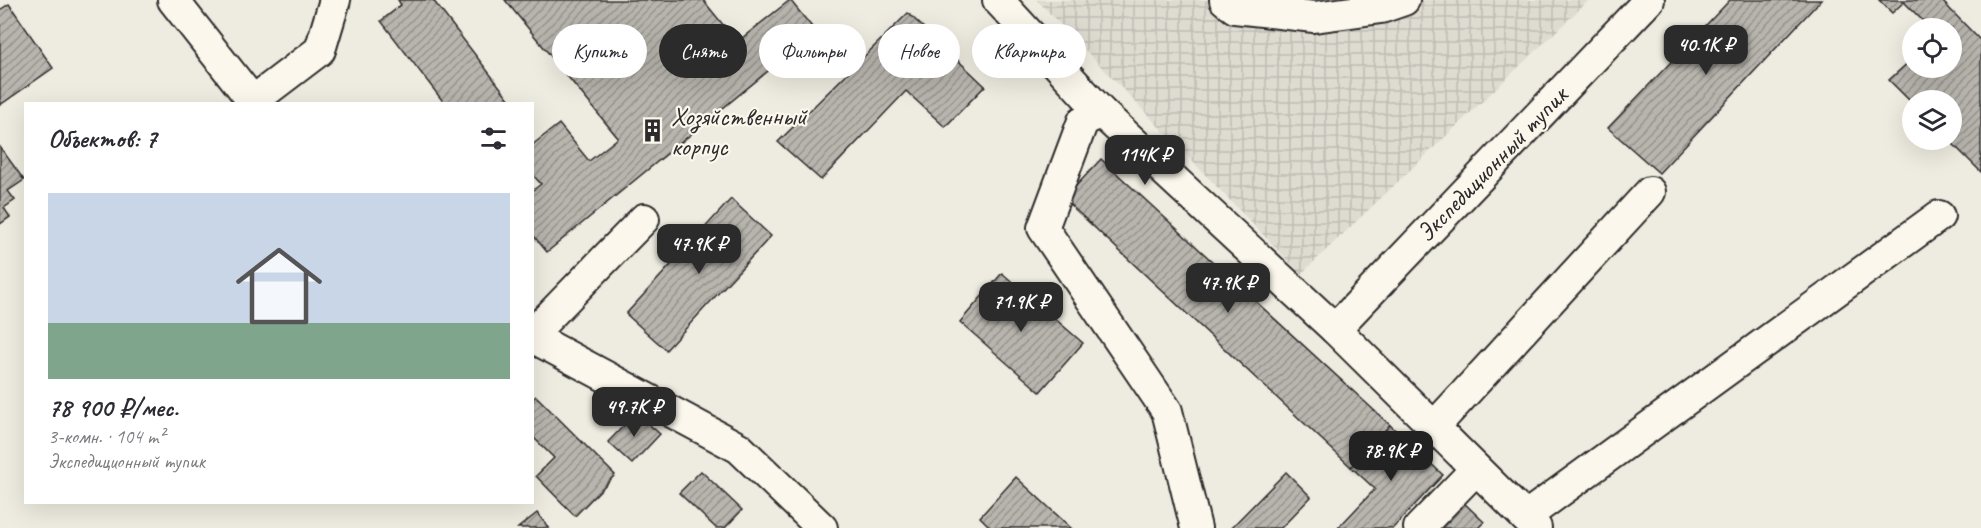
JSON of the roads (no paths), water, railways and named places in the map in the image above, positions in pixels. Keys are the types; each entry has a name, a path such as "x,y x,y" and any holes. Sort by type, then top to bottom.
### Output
{"street":[{"path":"173,0 252,102"},
{"path":"254,102 320,50 335,0"},
{"path":"998,0 1101,112 1335,329 1530,522 1939,216"},
{"path":"1225,0 1235,8 1314,17 1387,3"},
{"name":"Экспедиционный тупик","path":"1335,329 1650,0"},
{"path":"1101,112 1083,121 1043,228 1167,411 1196,528"},
{"path":"1434,427 1650,192"},
{"path":"534,333 644,219"},
{"path":"534,336 739,448 822,528"},
{"path":"1419,528 1476,469"}],"place":[{"name":"Хозяйственный корпус","path":"653,131"}]}
